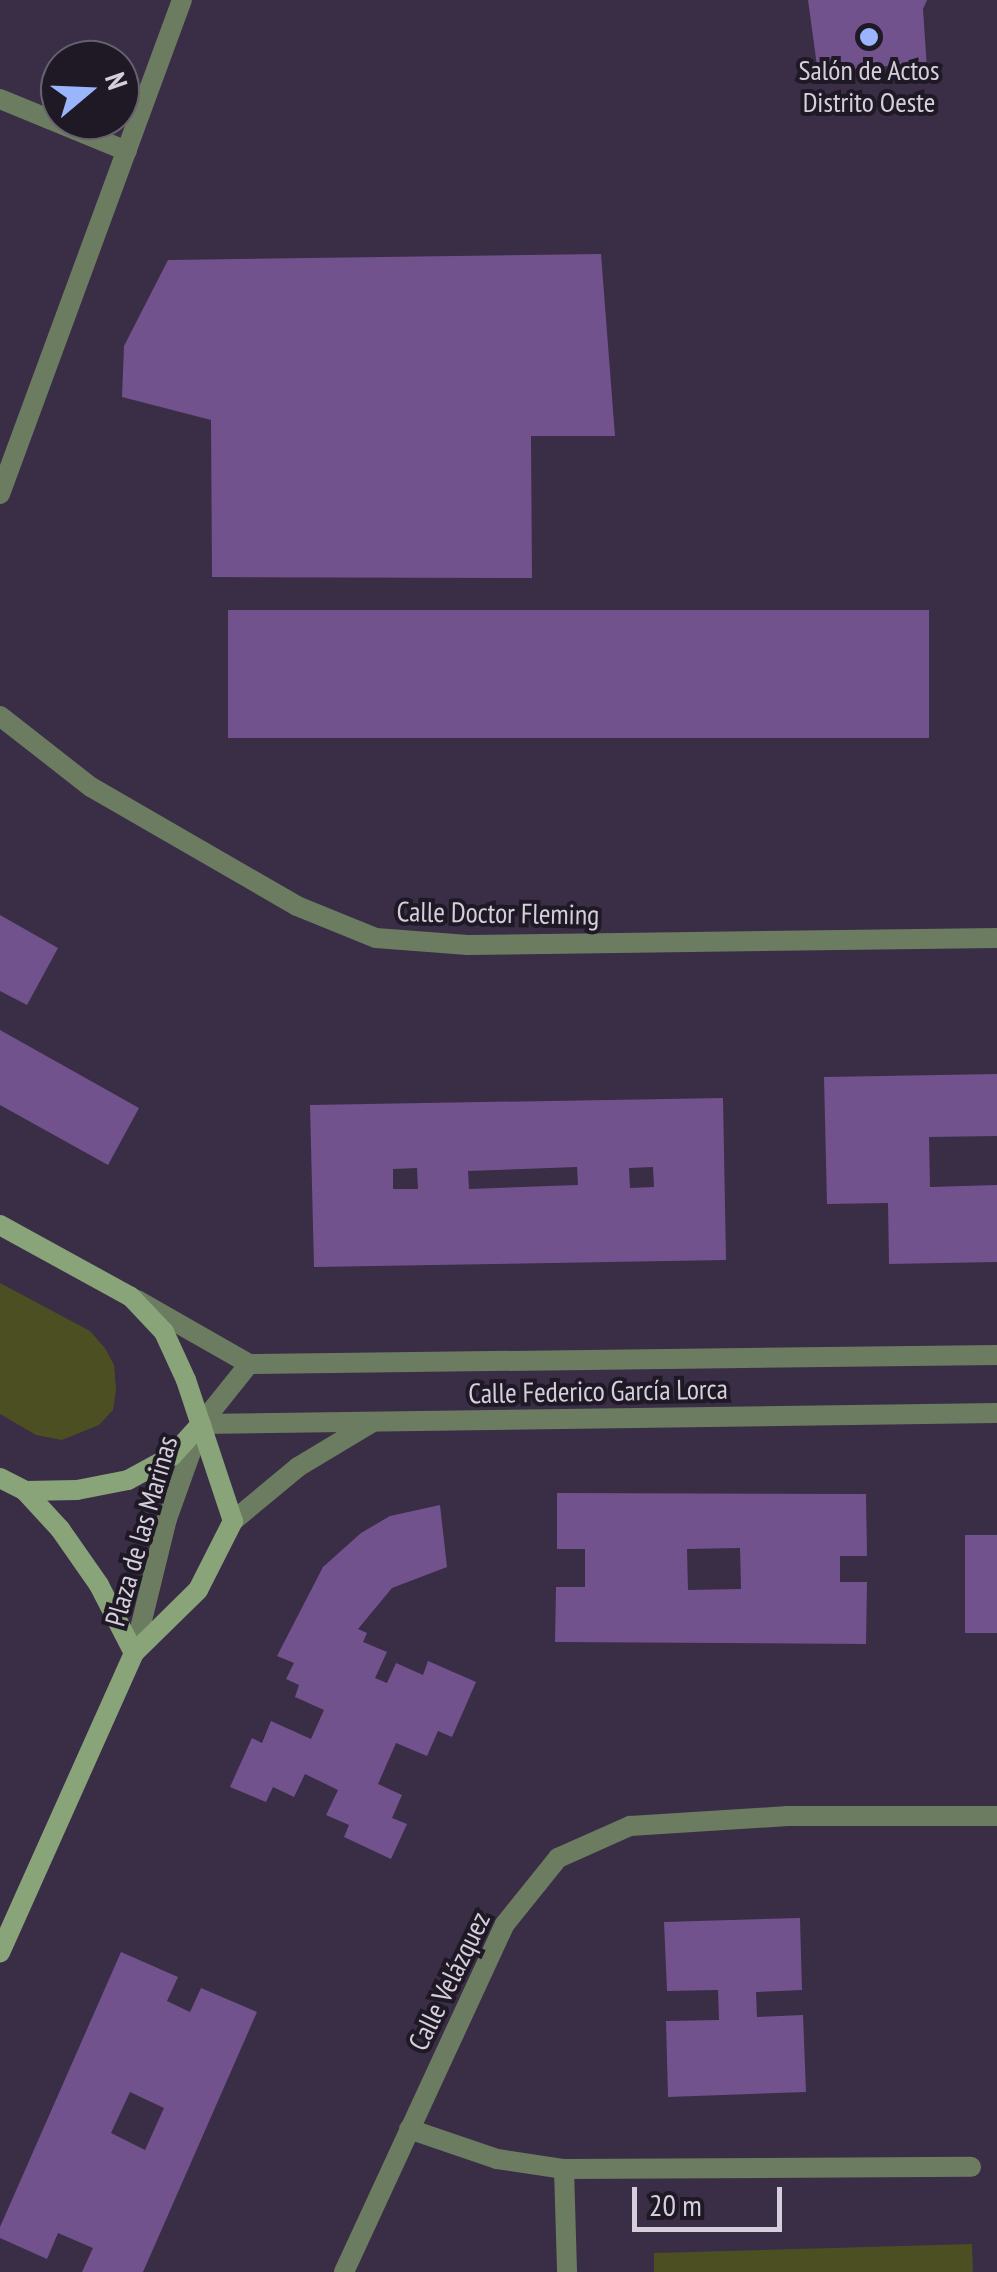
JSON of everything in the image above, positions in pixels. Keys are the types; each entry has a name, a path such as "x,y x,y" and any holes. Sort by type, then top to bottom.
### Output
{"main road":[{"name":"Plaza de las Marinas","path":"0,1225 132,1297 164,1332 233,1521 198,1590 134,1653 99,1585 60,1528 25,1491 0,1478"},
{"name":"Plaza de las Marinas","path":"25,1491 77,1490 128,1480 172,1456 200,1424"},
{"path":"0,1952 134,1653"}],"street":[{"path":"0,494 182,0"},
{"path":"0,100 126,150"},
{"name":"Calle Doctor Fleming","path":"0,716 90,787 296,906 376,938 468,944 997,938"},
{"name":"Plaza de las Marinas","path":"132,1297 249,1364 200,1424 167,1519 134,1653"},
{"name":"Calle Federico García Lorca","path":"249,1364 997,1354"},
{"name":"Calle Federico García Lorca","path":"200,1424 997,1413"},
{"name":"Plaza de las Marinas","path":"233,1521 298,1467 374,1421"},
{"name":"Calle Velázquez","path":"344,2272 505,1924 558,1858 630,1826 788,1816 997,1816"},
{"path":"409,2129 498,2159 564,2170 971,2167"},
{"path":"564,2170 567,2272"}],"green space":[{"path":"0,1283 90,1331 105,1348 114,1365 116,1390 113,1410 99,1425 62,1440 36,1435 0,1414"},
{"path":"972,2244 973,2272 654,2272 654,2253"}],"building":[{"name":"Salón de Actos Distrito Oeste","path":"808,0 927,0 923,9 927,69 898,65 818,73"},
{"path":"601,254 615,436 531,436 532,578 212,577 211,420 122,397 124,346 168,260"},
{"path":"228,610 929,610 929,738 228,738"},
{"path":"0,915 58,948 27,1005 0,991"},
{"path":"0,1030 139,1108 108,1165 0,1105"},
{"path":"997,1074 997,1136 929,1137 930,1187 997,1185 997,1262 889,1264 888,1203 827,1204 824,1077"},
{"path":"723,1098 726,1260 314,1267 310,1105","holes":["577,1167 578,1185 469,1189 468,1171","653,1167 654,1187 630,1188 629,1168","417,1168 418,1189 393,1189 393,1169"]},
{"path":"557,1493 866,1494 867,1556 840,1556 840,1582 867,1582 866,1644 555,1642 556,1587 585,1587 585,1549 557,1549","holes":["740,1548 741,1589 688,1590 687,1549"]},
{"path":"440,1505 447,1567 392,1588 358,1629 367,1633 363,1642 387,1652 375,1678 387,1683 396,1663 423,1675 428,1661 476,1682 452,1737 438,1731 427,1756 396,1743 378,1784 402,1795 392,1818 407,1824 391,1859 344,1837 349,1825 326,1815 338,1790 305,1774 294,1797 273,1787 266,1802 230,1787 252,1738 262,1743 271,1721 311,1739 324,1710 295,1697 299,1685 286,1679 294,1663 277,1656 323,1567 361,1533 390,1516"},
{"path":"965,1535 997,1535 997,1633 965,1633"},
{"path":"800,1918 802,1990 756,1992 757,2017 803,2015 806,2092 668,2097 666,2021 719,2020 718,1990 667,1991 664,1922"},
{"path":"121,1952 178,1977 167,2001 190,2012 201,1988 257,2012 143,2272 82,2272 93,2248 58,2233 47,2259 0,2238 0,2227","holes":["130,2092 164,2108 145,2150 111,2133"]}],"place":[{"name":"Salón de Actos Distrito Oeste","path":"869,37"}]}
